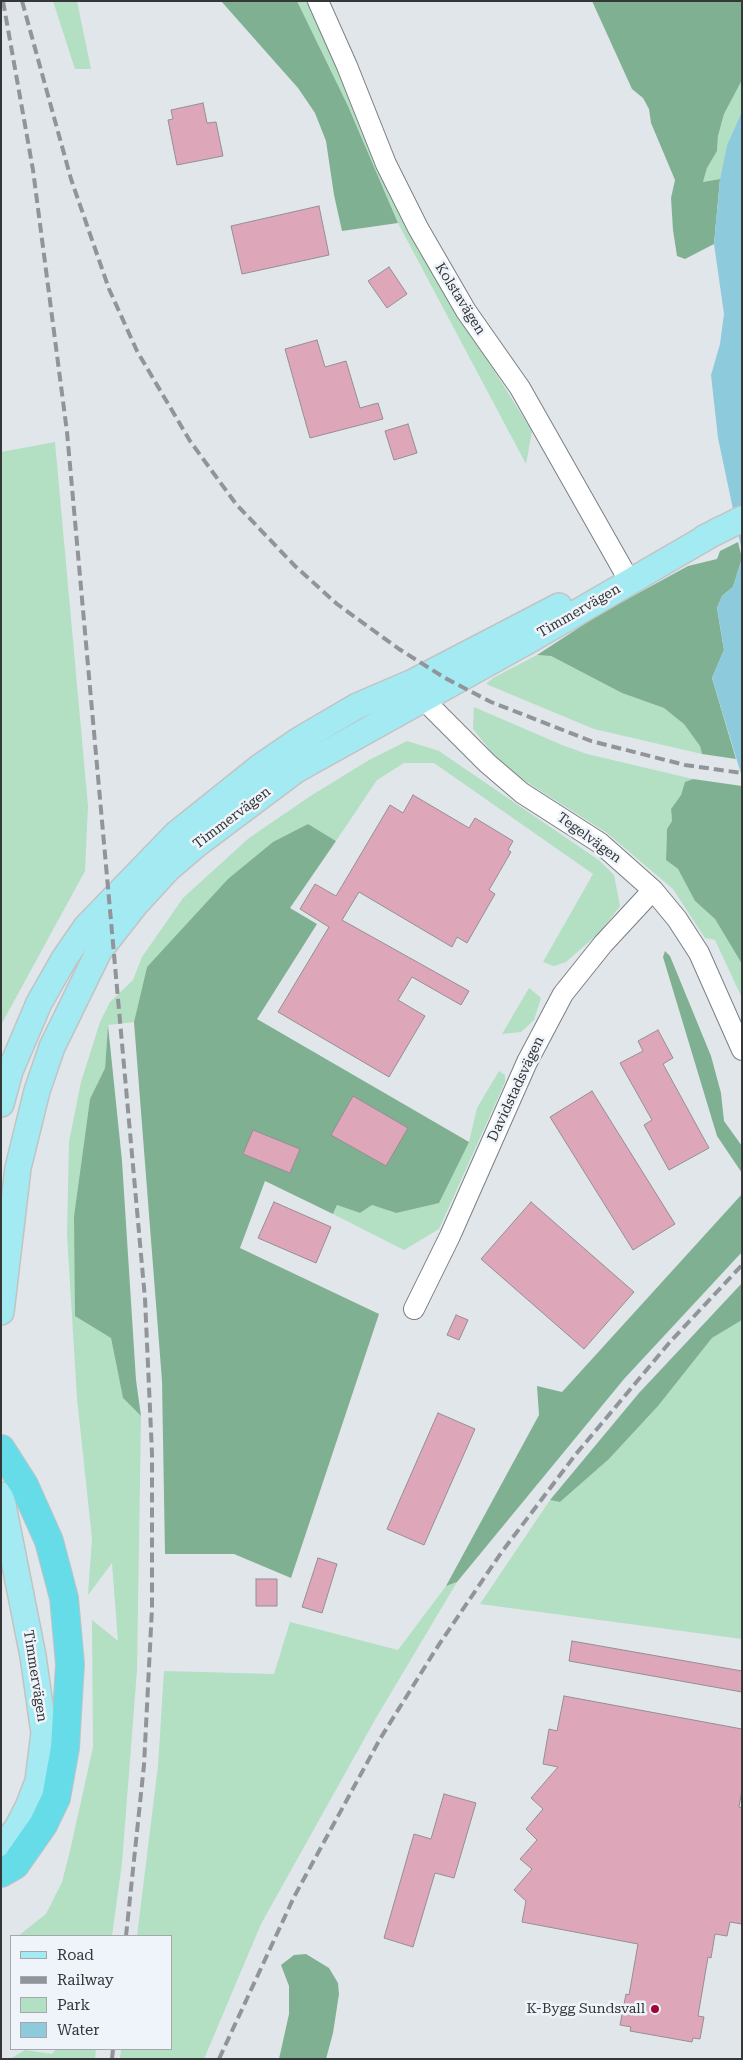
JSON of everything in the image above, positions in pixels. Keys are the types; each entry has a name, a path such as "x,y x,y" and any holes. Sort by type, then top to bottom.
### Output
{"highway":[{"path":"1,1449 12,1490 49,1541 64,1598 70,1664 65,1748 56,1798 43,1825 14,1865 1,1871"}],"main road":[{"name":"Timmervägen","path":"1,1312 4,1255 18,1168 36,1091 52,1047 99,951 168,869 224,823 296,770 525,622 628,578 742,519"},
{"name":"Timmervägen","path":"1,1104 10,1071 39,1002 64,959 86,927 155,854 176,834 232,789 292,745 357,706 418,690"},
{"name":"Timmervägen","path":"1,1848 17,1828 38,1781 44,1733 12,1490"},
{"name":"Timmervägen","path":"1,1566 27,1699 29,1742 22,1784 1,1825"},
{"path":"1,1871 34,1820 45,1790 51,1759 44,1733"}],"street":[{"name":"Kolstavägen","path":"318,1 347,66 386,164 418,228 466,312 520,388 628,578"},
{"name":"Tegelvägen","path":"418,690 461,739 522,793 600,843 652,890 678,919 699,953 742,1050"},
{"name":"Davidstadsvägen","path":"414,1309 450,1236 527,1062 563,994 603,944 652,890"}],"green space":[{"path":"53,1 77,1 91,69 75,69"},
{"path":"221,1 297,1 348,106 398,223 342,231 334,195 326,141 315,113 298,88"},
{"path":"297,1 309,1 418,250 532,431 526,464 398,223 348,106"},
{"path":"592,1 742,1 742,80 724,114 718,136 717,151 707,168 703,182 720,179 714,244 685,259 677,256 673,230 671,198 675,180 651,123 649,109 643,98 632,89"},
{"path":"742,80 742,111 727,145 720,179 703,182 707,168 717,151 718,136 724,114"},
{"path":"55,442 88,806 85,871 1,1025 1,452"},
{"path":"738,542 742,558 733,587 722,596 717,608 724,650 712,678 736,759 702,754 700,746 684,724 664,708 622,693 551,656 537,655 600,614 688,566 717,559 720,551"},
{"path":"537,655 551,656 622,693 664,708 684,723 700,746 702,754 594,729 486,684 493,678"},
{"path":"474,707 587,754 693,779 685,783 681,795 671,809 672,821 667,829 666,860 678,869 695,901 715,919 742,964 742,998 715,940 705,938 673,889 607,833 514,774 497,759 473,729"},
{"path":"407,741 439,751 600,861 614,875 620,906 600,932 566,962 554,966 543,962 593,874 434,763 404,763 377,780 336,841 308,824 147,967 134,1022 108,1025 105,1068 90,1099 74,1216 111,1338 123,1398 141,1416 137,1670 122,1863 112,1935 19,1935 46,1914 62,1882 70,1851 93,1747 92,1620 118,1641 112,1563 88,1595 92,1539 77,1398 67,1234 69,1142 81,1082 100,1022 110,1002 133,980 142,957 183,898 249,838 312,795 369,760"},
{"path":"693,779 742,786 742,964 715,919 695,901 678,869 666,860 667,829 672,821 671,809 681,795 685,782"},
{"path":"308,824 336,841 290,908 317,924 257,1019 469,1142 439,1203 396,1213 372,1205 360,1213 337,1205 333,1214 265,1181 240,1248 379,1314 291,1578 234,1554 165,1554 162,1381 134,1022 147,967 228,879 273,842"},
{"path":"665,951 670,956 711,1056 721,1093 724,1121 742,1146 742,1173 717,1136 663,957"},
{"path":"529,988 541,998 534,1020 521,1032 502,1034"},
{"path":"108,1025 122,1161 136,1380 141,1416 123,1398 111,1338 75,1316 74,1216 90,1099 105,1068"},
{"path":"499,1071 505,1075 505,1082 439,1229 404,1250 333,1214 337,1205 360,1213 372,1205 396,1213 469,1142 477,1108"},
{"path":"742,1194 742,1252 624,1379 457,1582 446,1586 539,1415 537,1386 562,1392"},
{"path":"742,1283 742,1320 712,1338 658,1406 609,1459 560,1502 550,1500 639,1393"},
{"path":"742,1320 742,1639 480,1604 550,1500 560,1502 609,1459 658,1406 712,1338"},
{"path":"457,1582 376,1718 261,1924 204,2059 120,2059 121,2050 172,2050 172,1935 137,1935 158,1766 164,1671 274,1674 290,1622 398,1650 446,1586"},
{"path":"306,1954 329,1968 338,1983 339,1994 333,2033 326,2059 279,2059 289,2014 289,1986 281,1965 294,1955"},
{"path":"25,2050 52,2054 55,2050 96,2050 95,2059 10,2059"}],"water":[{"path":"742,111 742,552 718,438 711,375 720,344 724,314 714,244 720,179 727,145"},
{"path":"742,558 742,777 712,678 724,650 717,608 722,596 733,587"}],"building":[{"path":"203,103 207,123 216,122 223,156 177,165 168,120 173,119 171,110"},
{"path":"319,206 329,255 242,274 231,226"},
{"path":"389,267 407,294 387,308 368,281"},
{"path":"317,340 325,367 346,361 360,408 378,403 383,419 310,438 285,349"},
{"path":"408,424 417,453 394,460 385,431"},
{"path":"413,795 469,828 475,818 513,841 508,850 511,852 489,890 495,894 467,943 457,937 452,947 359,892 342,920 469,991 461,1005 412,977 398,1000 425,1016 389,1077 278,1012 329,927 300,909 315,884 336,896 390,805 403,813"},
{"path":"658,1030 673,1058 663,1064 709,1148 669,1170 644,1125 652,1120 620,1063 643,1051 638,1041"},
{"path":"592,1091 675,1224 633,1250 550,1117"},
{"path":"353,1096 408,1128 386,1166 331,1135"},
{"path":"253,1130 300,1149 290,1173 243,1154"},
{"path":"274,1202 331,1227 316,1263 258,1238"},
{"path":"531,1202 634,1292 584,1349 481,1259"},
{"path":"456,1315 468,1320 459,1340 447,1335"},
{"path":"438,1413 475,1429 424,1545 387,1529"},
{"path":"318,1558 337,1564 322,1613 302,1607"},
{"path":"256,1579 277,1579 277,1606 256,1606"},
{"path":"572,1641 742,1671 742,1692 569,1661"},
{"path":"564,1696 742,1729 742,1790 739,1807 742,1808 742,1924 730,1922 727,1936 715,1934 711,1958 708,1957 698,2016 704,2017 700,2039 693,2038 692,2042 630,2031 631,2027 620,2025 626,1994 629,1995 638,1944 522,1922 526,1901 514,1890 532,1869 520,1859 537,1840 526,1829 543,1809 531,1798 558,1767 543,1764 549,1729 557,1731"},
{"path":"444,1794 476,1803 454,1878 435,1873 413,1947 384,1938 414,1834 431,1839"}],"railway":[{"path":"3,1 33,170 67,432 145,1299 152,1453 152,1608 144,1765 126,1935"},
{"path":"22,1 71,179 109,289 137,351 190,441 236,504 295,566 337,604 399,649 445,678 491,702 591,741 685,765 742,773"},
{"path":"219,2059 294,1897 380,1739 436,1649 501,1553 576,1454 670,1342 742,1265"},
{"path":"112,2059 113,2050"}],"place":[{"name":"K-Bygg Sundsvall","path":"655,2009"}]}
